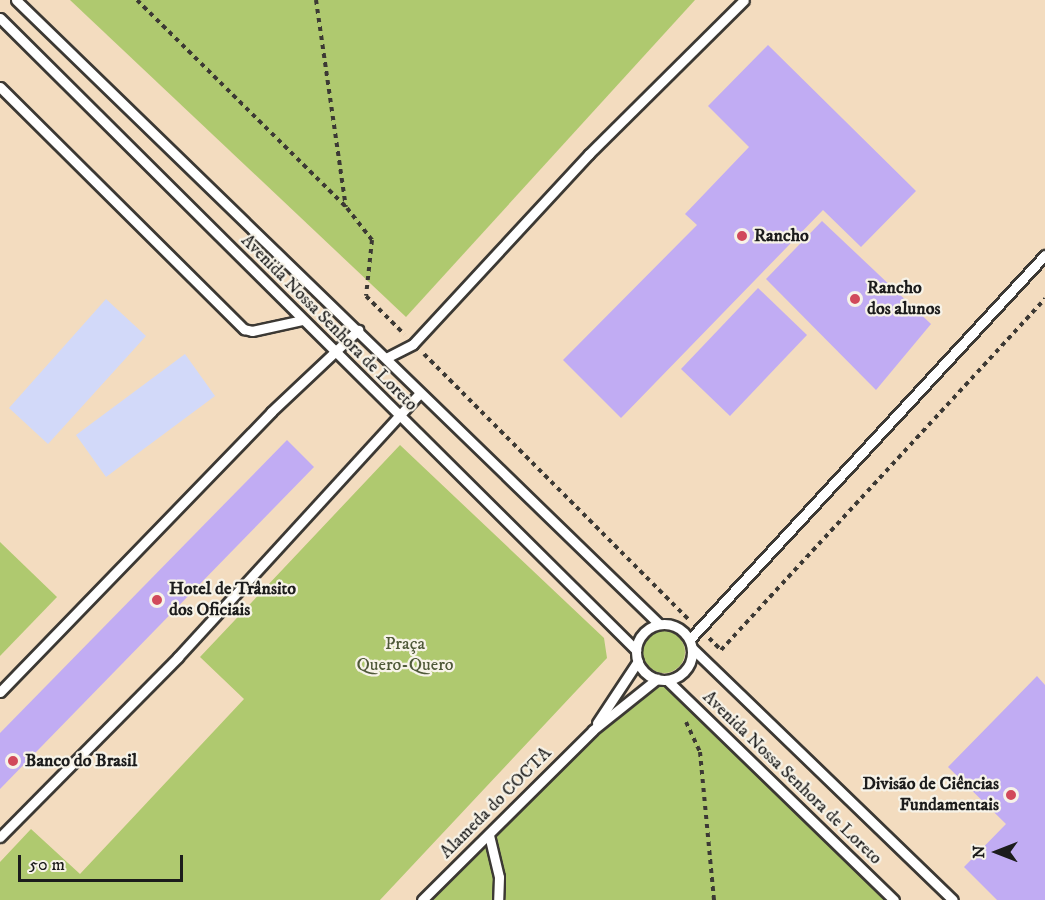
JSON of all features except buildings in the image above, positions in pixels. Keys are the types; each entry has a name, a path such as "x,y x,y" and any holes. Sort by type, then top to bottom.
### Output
{"lane":[{"name":"Avenida Nossa Senhora de Loreto","path":"16,0 358,330 419,394 659,624"},
{"path":"386,358 413,344 590,154 744,0"},
{"name":"Avenida Nossa Senhora de Loreto","path":"0,18 636,650"},
{"path":"0,87 244,329 252,331 302,320"},
{"path":"691,644 677,627 659,624 644,633 636,650 638,661 649,676 662,680 676,678 689,666 691,644 1045,255"},
{"path":"0,692 271,411 358,330"},
{"path":"0,837 178,657 419,394"},
{"name":"Avenida Nossa Senhora de Loreto","path":"691,644 953,900"},
{"path":"593,730 638,661"},
{"name":"Avenida Nossa Senhora de Loreto","path":"662,680 894,900"},
{"path":"593,730 662,680"},
{"name":"Alameda do COCTA","path":"422,900 593,730"},
{"path":"489,835 497,869 498,900"}],"path":[{"path":"316,0 346,208"},
{"path":"721,650 1045,299"},
{"path":"681,711 700,752 714,900"}],"shaded area":[{"path":"106,299 146,336 48,444 9,408"},
{"path":"185,354 215,396 106,477 76,435"}],"green space":[{"path":"70,0 695,0 406,317"},
{"name":"Praça Quero-Quero","path":"400,445 604,638 607,658 380,900 0,900 0,862 31,829 80,874 244,699 200,657"},
{"path":"0,542 57,597 0,656"},
{"path":"664,631 672,632 679,637 684,644 684,660 679,667 672,672 664,673 656,672 649,667 644,660 643,652 644,644 649,637 656,632"},
{"path":"667,680 894,900 419,900 593,730"}],"place":[{"name":"Rancho","path":"742,236"},
{"name":"Rancho dos alunos","path":"855,299"},
{"name":"Hotel de Trânsito dos Oficiais","path":"157,600"},
{"name":"Banco do Brasil","path":"13,761"},
{"name":"Divisão de Ciências Fundamentais","path":"1011,795"}]}
